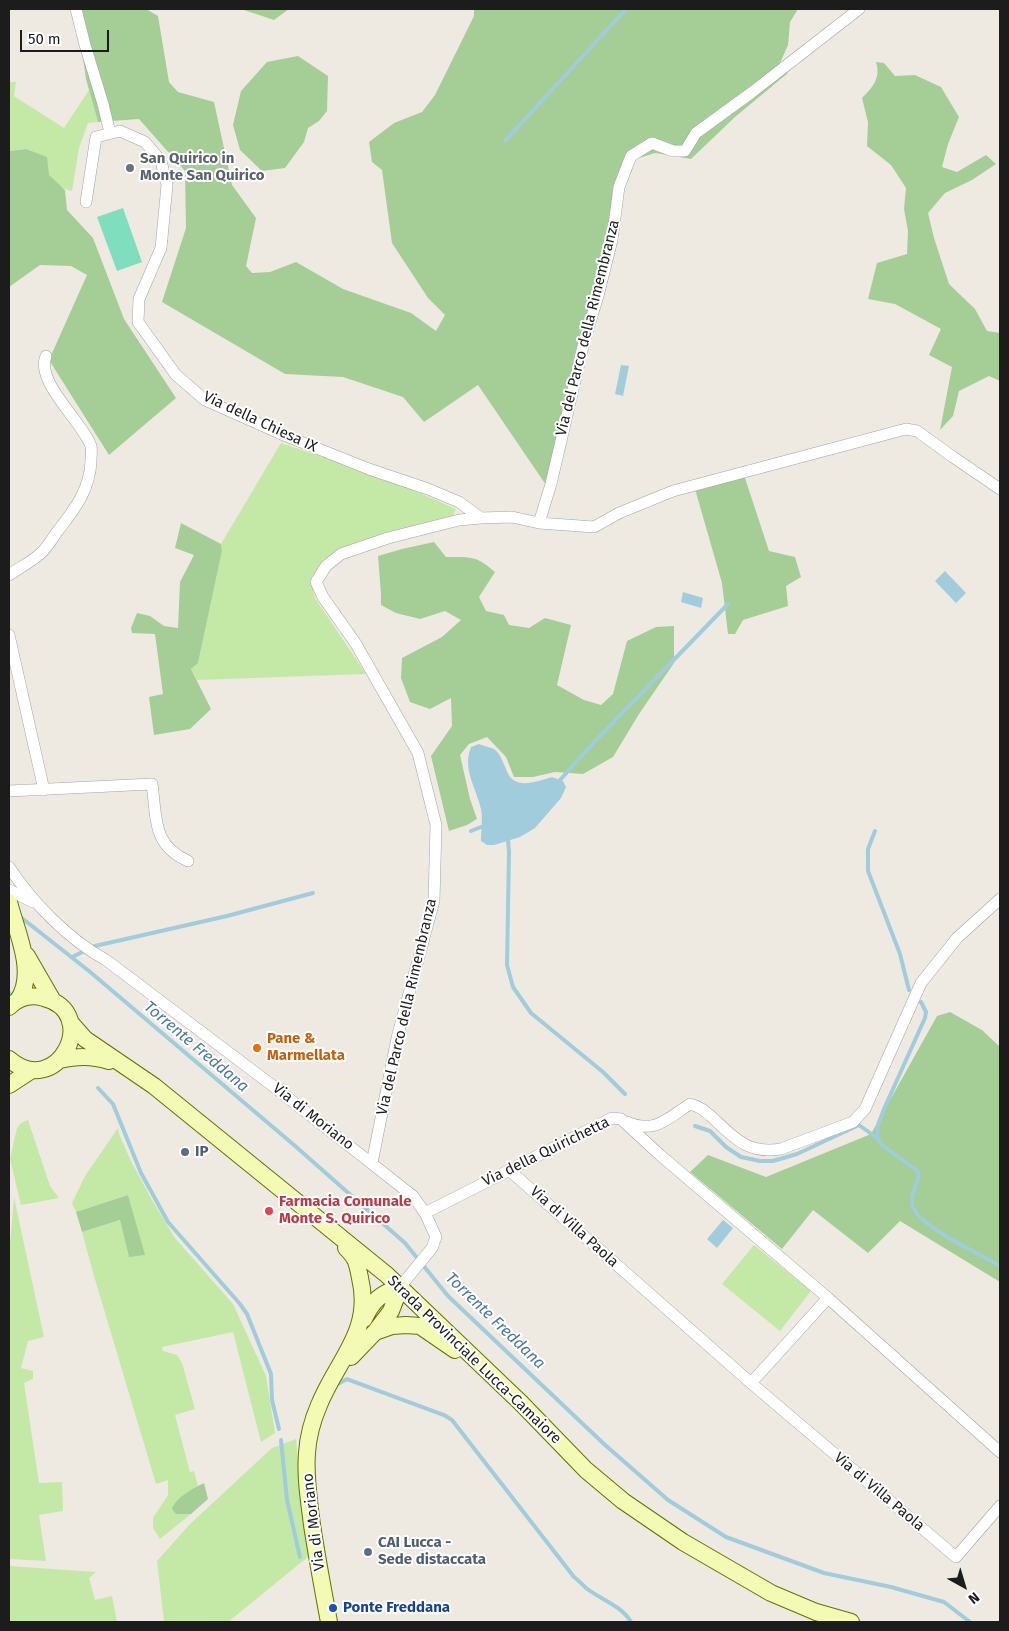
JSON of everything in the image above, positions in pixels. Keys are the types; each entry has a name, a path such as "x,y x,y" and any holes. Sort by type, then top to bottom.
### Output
{"main road":[{"path":"9,903 21,945 26,978 22,994 13,1004"},
{"path":"21,945 53,1001"},
{"path":"13,1004 25,998 39,996 53,1001"},
{"name":"Strada Provinciale Lucca-Camaiore","path":"53,1001 64,1010 70,1022 85,1039 154,1086 387,1275 404,1281 492,1376 586,1470 623,1501 684,1542 771,1593 816,1612 850,1622"},
{"path":"60,1060 66,1053 71,1038 70,1022"},
{"name":"Strada Provinciale Lucca-Camaiore","path":"9,1084 32,1070 47,1068 60,1060 73,1057 91,1056 118,1063"},
{"path":"9,1059 19,1066 32,1070"},
{"name":"Via di Moriano","path":"329,1622 308,1495 307,1452 314,1418 320,1403 340,1367 367,1331 363,1293 356,1258 330,1229"},
{"path":"404,1281 372,1303 367,1331 392,1326 420,1326 492,1376"}],"street":[{"path":"76,9 110,133 96,137 86,202"},
{"name":"Via del Parco della Rimembranza","path":"539,523 584,342 612,240 619,187 632,156 652,143 673,151 685,151 696,133 859,9"},
{"name":"Via della Chiesa IX","path":"110,133 120,131 145,142 161,161 167,185 161,248 139,299 138,322 176,375 205,400 286,436 459,502 481,518"},
{"path":"9,575 42,553 65,523 76,507 87,485 91,468 92,448 45,374 43,365 46,356"},
{"name":"Via del Parco della Rimembranza","path":"372,1163 397,1038 434,901 436,825 418,753 356,644 323,597 316,582 326,566 341,554 459,520 512,517 539,523 594,527 619,513 673,491 906,429 917,431 1000,489"},
{"path":"9,635 44,790"},
{"path":"9,791 152,784 159,836 163,844 177,856 188,862"},
{"name":"Via di Moriano","path":"9,867 34,902 80,943 113,965 413,1196 425,1213 436,1236 432,1248 404,1281"},
{"path":"9,883 21,884"},
{"name":"Via di Moriano","path":"9,890 34,902"},
{"path":"621,1119 642,1127 653,1127 690,1104 700,1107 738,1142 769,1151 781,1149 853,1122 864,1109 921,983 957,938 1000,899"},
{"path":"9,903 34,902"},
{"name":"Via della Quirichetta","path":"425,1213 612,1118 621,1119 660,1155 828,1298"},
{"name":"Via di Villa Paola","path":"510,1170 751,1383 956,1557 1000,1506"},
{"path":"751,1383 828,1298 1000,1452"}],"green space":[{"path":"73,9 146,9 158,16 169,82 178,92 214,102 232,185 256,218 246,266 252,273 270,272 296,262 343,289 411,313 436,331 445,315 428,298 392,243 382,170 372,162 369,142 394,123 422,112 435,95 474,16 474,9 798,9 790,22 788,45 780,63 788,73 735,117 691,159 655,153 636,159 626,181 546,485 478,385 424,422 403,397 343,377 285,374 162,302 186,228 185,171 139,119 98,122 86,79 80,37"},
{"path":"241,9 289,9 274,20"},
{"path":"298,56 328,76 327,111 319,121 308,128 304,142 285,168 262,171 240,150 233,125 241,91 267,62"},
{"path":"876,62 884,63 895,76 915,75 941,87 959,117 948,144 942,167 957,172 986,155 996,164 972,180 945,193 928,213 949,284 975,309 987,331 1000,333 1000,381 989,376 959,391 953,416 940,430 952,367 929,355 941,329 895,304 868,299 877,263 907,254 908,231 904,209 906,188 891,165 867,146 868,122 862,98 870,90 877,78"},
{"path":"9,82 16,82 14,96 64,128 89,90 98,122 88,123 79,148 72,191 53,180 26,149 9,151"},
{"path":"26,149 47,157 49,175 65,190 67,210 93,238 124,319 176,398 109,455 49,360 87,275 71,266 40,265 9,287 9,151"},
{"path":"123,208 142,262 117,271 97,217"},
{"path":"281,443 388,479 456,509 453,516 336,553 314,575 313,590 315,598 366,674 197,680 191,669 198,663 222,551 221,544"},
{"path":"744,475 769,551 795,557 801,577 786,586 788,606 743,620 735,634 728,634 722,583 695,489"},
{"path":"181,523 221,544 222,551 198,663 191,669 211,709 190,729 154,735 149,697 163,694 155,634 132,633 131,628 137,613 150,616 164,626 178,628 180,582 194,555 175,548"},
{"path":"434,542 446,557 472,558 483,562 495,572 479,597 486,611 504,615 509,625 529,628 545,618 571,625 557,685 584,700 601,705 613,694 627,641 656,627 674,626 674,663 639,714 613,757 583,774 555,772 533,777 514,777 506,757 487,737 469,744 460,755 470,799 477,819 467,825 449,831 431,756 452,726 451,698 430,709 410,702 401,678 402,658 442,637 461,620 445,611 420,619 396,613 381,605 378,556"},
{"path":"950,1012 982,1030 1000,1047 1000,1282 900,1221 868,1253 813,1210 782,1249 690,1172 708,1155 766,1177 871,1134 937,1016"},
{"path":"28,1120 50,1186 59,1198 21,1205 10,1159 17,1128 21,1123"},
{"path":"118,1128 131,1161 175,1238 233,1304 266,1376 275,1433 261,1442 233,1332 162,1347 163,1351 177,1355 182,1363 195,1409 175,1415 190,1472 194,1471 198,1486 182,1497 176,1514 191,1514 160,1539 153,1528 153,1518 168,1495 168,1480 156,1484 82,1232 120,1220 129,1256 144,1255 128,1195 76,1212 72,1203 85,1176"},
{"path":"128,1195 145,1255 129,1257 120,1220 82,1232 76,1212"},
{"path":"14,1197 44,1337 28,1341 21,1368 33,1371 33,1379 24,1383 39,1483 62,1482 63,1511 39,1515 46,1561 9,1559 9,1257"},
{"path":"754,1245 811,1291 780,1331 722,1284"},
{"path":"296,1439 309,1556 228,1622 164,1622 157,1561 190,1524 272,1448"},
{"path":"204,1483 208,1499 191,1514 176,1514 172,1509 177,1501 195,1487"},
{"path":"9,1566 96,1572 89,1578 95,1600 112,1596 117,1622 9,1622"}],"water":[{"path":"621,365 629,366 623,396 615,394"},
{"path":"945,571 966,593 956,603 935,581"},
{"path":"683,592 703,598 701,608 681,602"},
{"path":"479,744 496,751 509,776 519,783 539,781 552,777 563,781 566,787 561,798 535,828 520,837 494,845 487,845 481,841 481,809 469,770 468,763 471,747"},
{"path":"723,1220 733,1228 717,1248 707,1239"}],"waterway":[{"path":"505,141 626,9"},
{"path":"560,780 596,740 728,604"},
{"path":"471,831 481,827"},
{"path":"875,831 868,849 868,871 900,954 909,990"},
{"path":"508,840 507,965 513,987 531,1013 603,1072 625,1094"},
{"path":"72,957 95,946 227,916 313,893"},
{"name":"Torrente Freddana","path":"18,915 89,971 294,1145 405,1243 448,1296 604,1444 668,1500 726,1537 824,1573 891,1587 944,1602 970,1622"},
{"path":"877,1138 878,1125 884,1109 925,1018 926,1012 921,1002"},
{"path":"98,1088 113,1104 141,1173 168,1222 247,1314 271,1374 272,1400 279,1429"},
{"path":"695,1126 710,1131 726,1147 741,1157 760,1161 773,1161 797,1154 859,1125 917,1171 919,1175 912,1201 916,1213 937,1230 1000,1266"},
{"path":"338,1384 347,1379 444,1415 452,1420 574,1577 586,1588 622,1611 631,1622"},
{"path":"281,1440 287,1500 300,1557"}],"place":[{"name":"San Quirico in Monte San Quirico","path":"130,168"},
{"name":"Pane & Marmellata","path":"257,1048"},
{"name":"IP","path":"185,1152"},
{"name":"Farmacia Comunale Monte S. Quirico","path":"269,1211"},
{"name":"CAI Lucca - Sede distaccata","path":"368,1552"},
{"name":"Ponte Freddana","path":"333,1608"}]}
